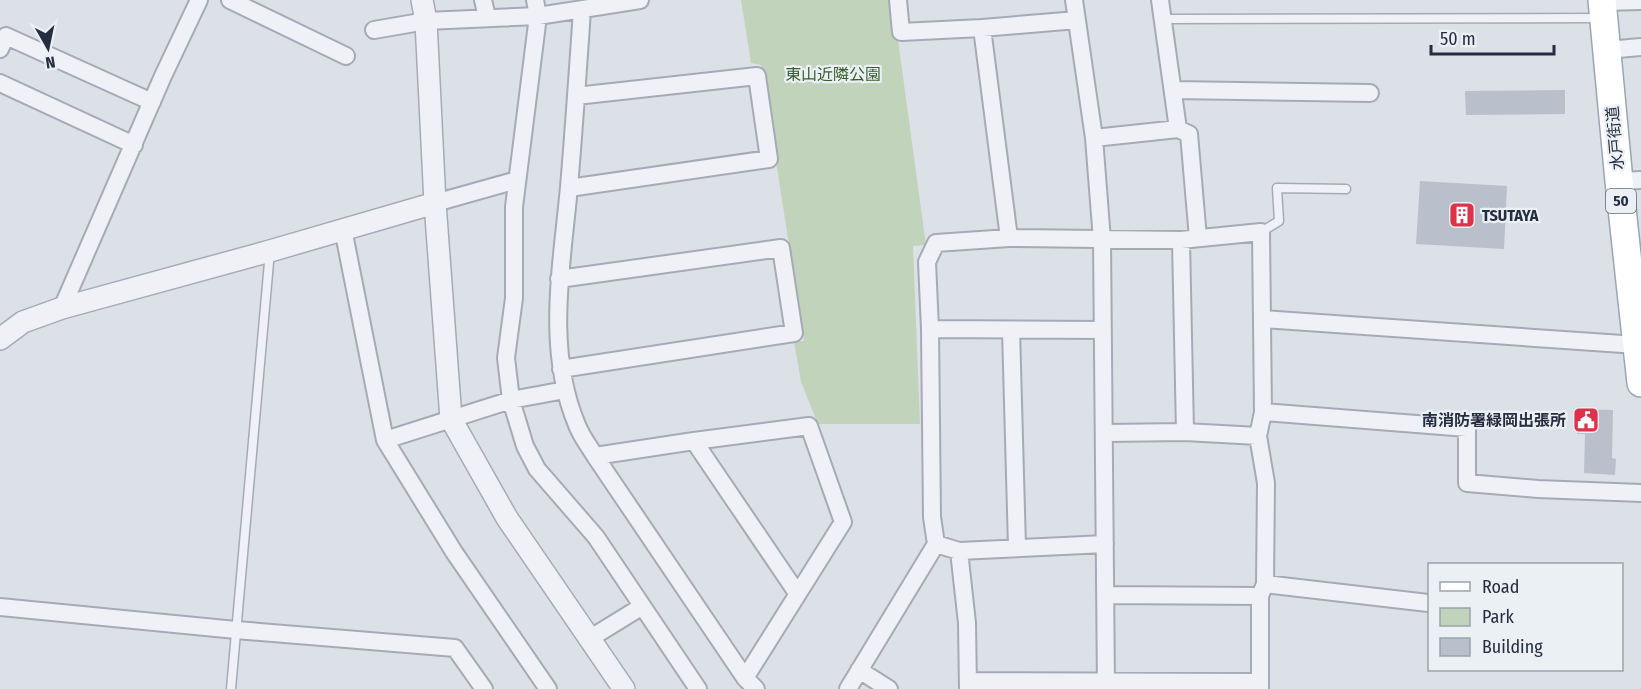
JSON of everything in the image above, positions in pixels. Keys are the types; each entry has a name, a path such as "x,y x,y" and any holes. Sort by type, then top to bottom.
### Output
{"main road":[{"name":"水戸街道","path":"1603,7 1607,51 1630,181 1637,345 1641,383"}],"street":[{"path":"62,308 199,0"},
{"path":"230,0 346,56"},
{"path":"422,0 426,21 435,203 451,419 507,518 624,689"},
{"path":"483,0 487,17"},
{"path":"374,30 426,21 487,17 536,8 582,10 640,0"},
{"path":"898,0 901,32 1077,20"},
{"path":"1074,0 1094,138 1102,240 1106,686"},
{"path":"1160,0 1178,129"},
{"path":"1603,7 1641,1"},
{"path":"536,8 514,207 514,298 506,358 511,400 525,446 537,469 596,537 698,689"},
{"path":"582,10 569,189 559,279 558,320 561,369 565,390 577,426 595,456 751,684 797,593 843,522 809,426 595,456"},
{"path":"982,28 1009,238"},
{"path":"0,49 6,36 152,102"},
{"path":"1607,51 1641,48"},
{"path":"569,189 769,159 757,76 576,96"},
{"path":"0,83 134,145"},
{"path":"1174,90 1370,93"},
{"path":"1094,138 1178,129 1189,134 1198,238"},
{"path":"0,339 23,322 62,308 517,180"},
{"path":"344,229 385,440 454,552 548,689"},
{"path":"848,689 936,544 932,518 927,262 936,243 1009,238 1181,240 1261,232 1263,412 1258,436 1266,483 1260,685 968,685 967,623 959,551"},
{"path":"1181,240 1185,432"},
{"path":"559,279 780,248 794,333 561,369"},
{"path":"1262,319 1637,345"},
{"path":"930,329 1103,330"},
{"path":"1011,330 1017,547"},
{"path":"385,440 511,400 565,390"},
{"path":"1263,412 1467,428 1467,483 1538,489 1641,493"},
{"path":"1105,433 1185,432 1258,436"},
{"path":"694,441 797,593"},
{"path":"936,544 959,551 1105,544"},
{"path":"1106,595 1263,590 1428,603"},
{"path":"0,607 455,648 484,689"},
{"path":"589,639 642,607"},
{"path":"859,670 889,689"}],"lane":[{"path":"1164,19 1603,7"},
{"path":"1261,232 1279,220 1277,188 1346,189"},
{"path":"231,689 270,251"}],"green space":[{"name":"東山近隣公園","path":"741,0 889,0 898,40 926,245 913,246 920,424 818,424 801,382 794,342 804,341 761,65 751,63"}],"building":[{"path":"1565,90 1565,114 1466,115 1465,91"},
{"name":"TSUTAYA","path":"1420,181 1507,186 1504,249 1416,244"},
{"path":"1577,409 1613,410 1612,458 1616,459 1615,475 1584,473 1585,434 1577,434"}],"place":[{"name":"TSUTAYA","path":"1462,215"},
{"name":"南消防署緑岡出張所","path":"1586,420"}]}
